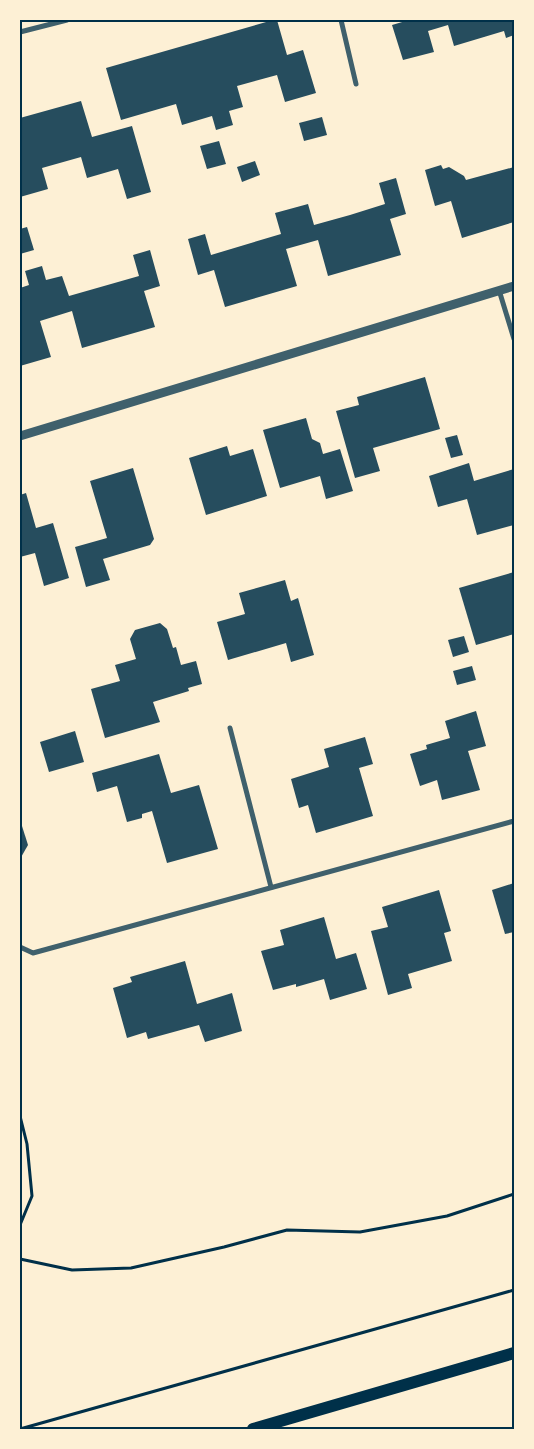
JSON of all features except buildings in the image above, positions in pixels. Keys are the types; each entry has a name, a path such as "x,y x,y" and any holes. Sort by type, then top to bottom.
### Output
{"main road":[{"path":"253,1429 514,1353"}],"street":[{"path":"20,32 67,20"},
{"path":"342,20 356,84"},
{"path":"20,436 514,286"},
{"path":"499,290 514,339"},
{"path":"230,728 271,887"},
{"path":"20,947 33,953 514,821"}],"path":[{"path":"20,1116 27,1144 32,1196 20,1225"},
{"path":"20,1260 72,1270 131,1268 287,1230 360,1232 447,1216 514,1194"},
{"path":"20,1429 514,1290"}]}
